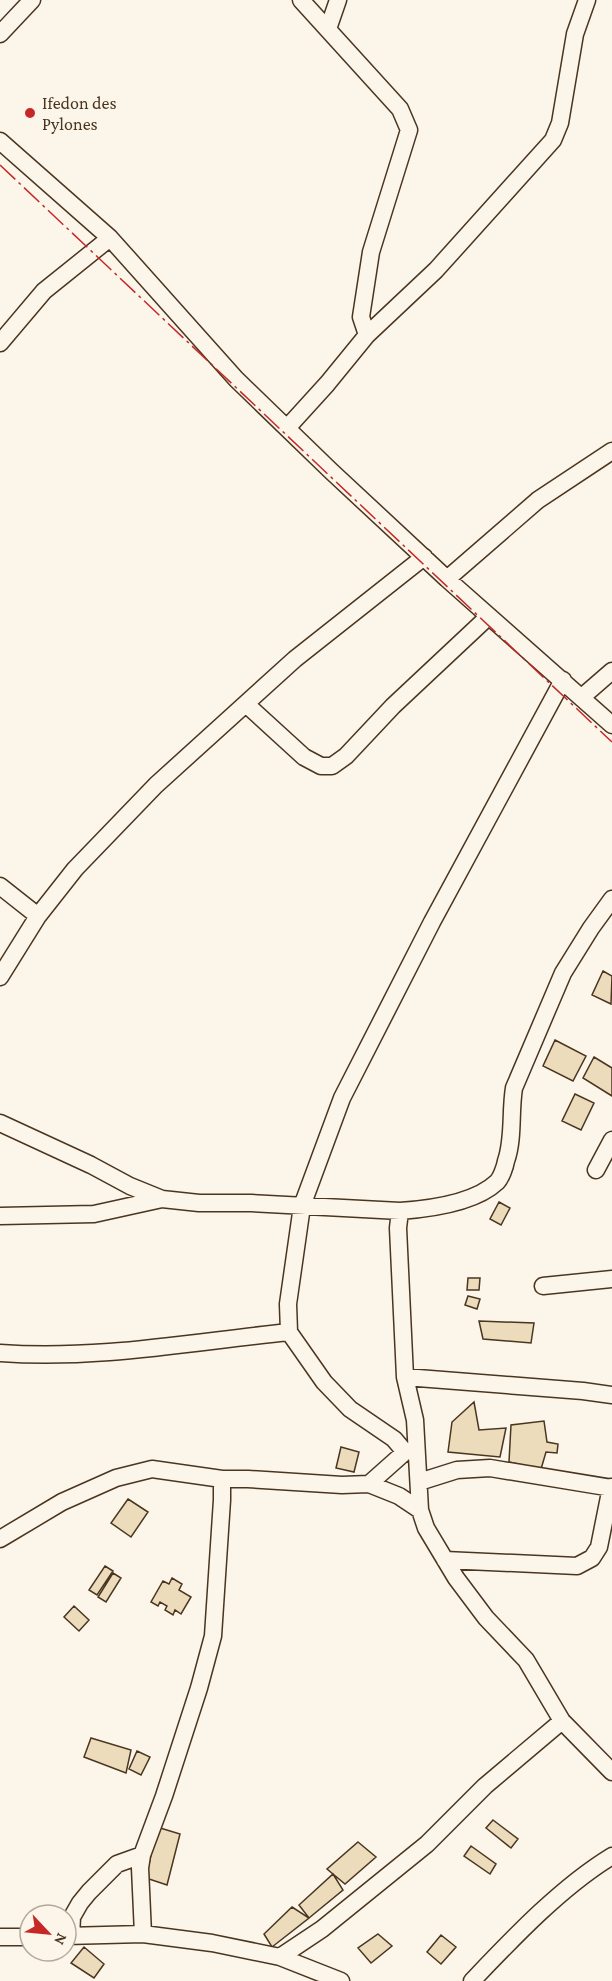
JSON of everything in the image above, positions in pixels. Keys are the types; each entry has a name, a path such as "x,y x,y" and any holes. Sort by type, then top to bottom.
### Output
{"street":[{"path":"0,34 32,0"},
{"path":"301,0 400,109 409,130 371,252 361,317 367,335"},
{"path":"328,29 338,0"},
{"path":"287,428 367,335 436,270 553,140 560,123 575,34 587,0"},
{"path":"3,150 110,237 236,379 447,579 612,725"},
{"path":"0,343 44,291 110,237"},
{"path":"447,579 538,500 612,451"},
{"path":"0,977 38,916 75,869 156,785 295,659 424,557"},
{"path":"246,704 304,757 321,766 332,766 346,756 393,706 489,616"},
{"path":"582,697 612,671"},
{"path":"411,1450 350,1409 324,1382 289,1332 288,1304 302,1206 342,1098 432,922 562,680"},
{"path":"0,886 38,916"},
{"path":"0,1123 91,1165 130,1186 162,1198 199,1203 251,1203 400,1211 431,1208 480,1194 498,1181 507,1161 514,1088 563,973 612,899"},
{"path":"596,1170 612,1140"},
{"path":"0,1216 94,1214 162,1198"},
{"path":"400,1211 398,1228 405,1377 415,1420 411,1450 419,1482 420,1510 426,1528 445,1560 486,1618 526,1660 562,1721 612,1772"},
{"path":"543,1286 612,1279"},
{"path":"0,1353 28,1355 118,1353 289,1332"},
{"path":"405,1377 612,1395"},
{"path":"369,1484 411,1450"},
{"path":"0,1539 62,1502 116,1478 152,1468 222,1479 342,1485 369,1484 399,1496 420,1510"},
{"path":"419,1482 457,1470 490,1468 611,1488 599,1547 592,1558 577,1566 445,1560"},
{"path":"143,1935 140,1868 142,1855 195,1698 213,1636 222,1479"},
{"path":"280,1957 322,1929 427,1844 485,1786 562,1721"},
{"path":"78,1906 117,1864 142,1855"},
{"path":"471,1981 523,1928 594,1867 612,1856"},
{"path":"78,1936 143,1935 212,1943 280,1957 341,1981"},
{"path":"0,1937 18,1937"}],"building":[{"path":"603,971 612,976 611,1004 592,995"},
{"path":"555,1040 586,1056 573,1081 543,1066"},
{"path":"594,1057 612,1068 612,1096 583,1078"},
{"path":"575,1094 594,1103 581,1130 562,1121"},
{"path":"499,1202 510,1208 501,1225 490,1219"},
{"path":"468,1278 480,1278 479,1290 467,1290"},
{"path":"468,1296 480,1299 477,1309 465,1305"},
{"path":"479,1321 534,1323 531,1343 483,1339"},
{"path":"474,1402 479,1430 506,1428 500,1457 448,1452 452,1422"},
{"path":"544,1421 547,1442 558,1444 557,1453 546,1452 541,1469 509,1462 511,1425"},
{"path":"341,1447 359,1452 354,1472 336,1468"},
{"path":"128,1499 148,1512 131,1537 111,1523"},
{"path":"105,1566 113,1571 97,1595 89,1590"},
{"path":"113,1573 121,1578 106,1602 98,1597"},
{"path":"172,1578 182,1584 179,1590 191,1597 181,1614 175,1610 173,1615 165,1610 167,1606 160,1602 158,1606 151,1602 163,1581 169,1584"},
{"path":"74,1606 89,1620 79,1631 64,1617"},
{"path":"91,1738 131,1750 126,1773 84,1757"},
{"path":"137,1751 150,1757 141,1775 129,1769"},
{"path":"493,1820 518,1839 511,1848 486,1828"},
{"path":"157,1827 180,1834 167,1885 146,1878"},
{"path":"358,1842 376,1857 345,1884 327,1869"},
{"path":"471,1846 496,1864 490,1874 464,1856"},
{"path":"333,1874 343,1890 309,1918 299,1905"},
{"path":"292,1907 309,1918 272,1947 264,1934"},
{"path":"378,1934 392,1946 371,1963 358,1948"},
{"path":"441,1935 456,1947 441,1964 427,1952"},
{"path":"84,1947 104,1964 94,1978 71,1963 78,1963 78,1954"}],"power":[{"path":"0,165 612,742"}],"place":[{"name":"Ifedon des Pylones","path":"30,113"}]}
